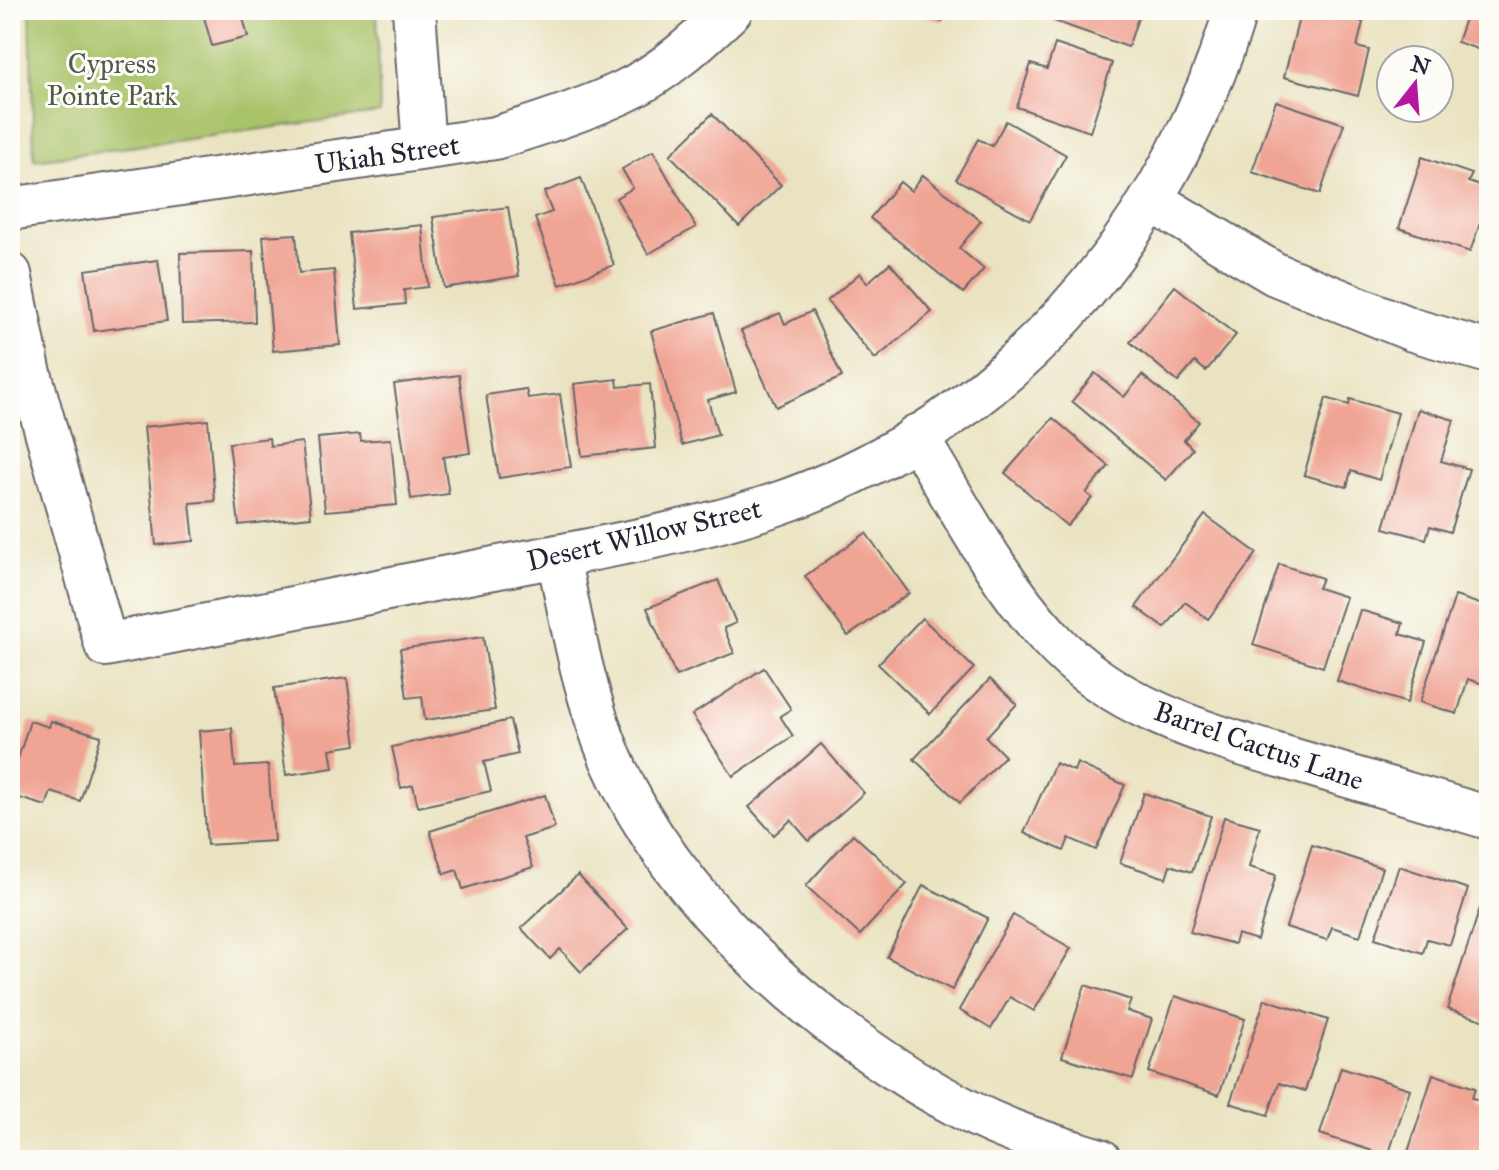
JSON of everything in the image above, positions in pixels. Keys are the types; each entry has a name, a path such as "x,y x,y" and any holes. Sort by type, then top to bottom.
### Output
{"street":[{"path":"414,10 424,148"},
{"name":"Ukiah Street","path":"10,209 495,138 626,91 686,52 731,10"},
{"name":"Desert Willow Street","path":"10,274 29,370 106,645 674,533 775,504 863,469 960,410 1038,343 1098,277 1129,237 1176,160 1204,103 1236,10"},
{"path":"1151,200 1275,274 1413,330 1489,352"},
{"name":"Barrel Cactus Lane","path":"916,436 1018,600 1052,641 1100,683 1161,714 1227,740 1489,818"},
{"path":"558,556 584,681 613,762 651,834 713,915 783,984 877,1058 965,1110 1047,1144 1100,1160"}],"green space":[{"name":"Cypress Pointe Park","path":"30,10 377,10 380,113 34,160"}],"building":[{"path":"202,10 241,10 248,37 212,46"},
{"path":"484,10 530,10 530,13 484,14"},
{"path":"907,10 946,10 942,22"},
{"path":"1023,10 1124,10 1139,15 1128,47"},
{"path":"1301,10 1317,10 1363,22 1357,47 1369,50 1358,96 1284,77"},
{"path":"1468,10 1489,10 1489,53 1457,42"},
{"path":"1055,44 1112,63 1090,132 1017,107 1031,64 1047,69"},
{"path":"1276,101 1344,124 1320,194 1252,172"},
{"path":"712,114 781,185 739,226 670,155"},
{"path":"1006,121 1066,155 1030,220 956,179 978,139 992,146"},
{"path":"653,151 696,227 648,254 616,198 633,188 622,169"},
{"path":"1422,157 1472,174 1468,182 1489,189 1470,252 1399,228"},
{"path":"923,175 981,221 959,248 984,269 963,293 870,218 900,182 911,191"},
{"path":"581,178 614,265 560,285 535,218 552,212 544,192"},
{"path":"508,207 519,276 444,288 433,217"},
{"path":"422,225 428,287 404,290 405,304 357,309 349,233"},
{"path":"296,234 299,273 334,270 340,345 273,351 263,236"},
{"path":"253,251 255,322 182,324 180,253"},
{"path":"158,260 167,321 94,331 85,270"},
{"path":"890,263 932,312 875,359 827,301 860,273 867,283"},
{"path":"1175,286 1236,335 1206,371 1195,362 1178,382 1130,342"},
{"path":"812,311 842,377 776,407 741,331 780,313 785,324"},
{"path":"714,313 736,392 708,400 718,435 682,445 651,331"},
{"path":"1095,373 1124,397 1142,375 1199,422 1184,440 1193,449 1166,480 1072,401"},
{"path":"459,375 470,453 443,457 449,494 411,499 394,384"},
{"path":"617,379 618,387 650,384 656,448 582,456 574,384"},
{"path":"526,389 528,398 560,394 571,467 499,478 486,395"},
{"path":"1326,398 1349,405 1350,399 1398,413 1379,480 1351,471 1347,487 1304,475"},
{"path":"1418,409 1454,420 1441,461 1469,469 1450,532 1430,526 1426,539 1384,528"},
{"path":"1053,418 1109,466 1086,493 1092,498 1067,526 1005,473"},
{"path":"208,420 215,501 190,503 194,541 156,545 144,427"},
{"path":"360,434 361,441 391,439 397,505 325,511 318,438"},
{"path":"269,438 270,446 302,442 311,517 239,525 229,443"},
{"path":"1205,515 1257,553 1208,619 1185,602 1165,628 1136,607"},
{"path":"866,533 909,593 848,636 805,576"},
{"path":"1279,564 1322,578 1318,588 1346,597 1323,667 1253,645"},
{"path":"718,580 736,623 724,628 734,653 676,676 647,608"},
{"path":"1455,596 1489,607 1489,686 1468,679 1457,714 1420,702"},
{"path":"1360,610 1403,623 1400,634 1426,642 1407,703 1337,681"},
{"path":"922,618 974,668 930,714 878,664"},
{"path":"483,637 495,710 425,720 422,696 407,698 400,649"},
{"path":"764,668 791,709 780,716 793,736 733,776 692,715"},
{"path":"347,678 356,745 330,749 333,768 286,775 274,688"},
{"path":"990,679 1017,704 986,737 1005,756 960,803 914,759"},
{"path":"510,720 518,754 484,762 491,791 418,807 413,785 401,788 392,747"},
{"path":"30,721 49,727 51,721 101,736 80,801 51,792 46,806 10,795 10,784"},
{"path":"232,728 235,767 268,765 274,841 207,845 199,731"},
{"path":"821,744 864,793 809,841 791,820 774,835 749,807"},
{"path":"1055,763 1074,771 1077,763 1125,785 1096,850 1069,838 1064,851 1024,833"},
{"path":"1144,793 1211,816 1192,872 1170,865 1166,878 1120,863"},
{"path":"545,795 555,828 523,838 533,867 463,889 457,870 444,874 430,831"},
{"path":"1224,817 1260,827 1249,867 1276,875 1257,940 1237,934 1234,944 1190,932"},
{"path":"853,834 907,884 860,935 806,886"},
{"path":"1312,845 1382,868 1360,936 1332,927 1327,940 1286,927"},
{"path":"1399,866 1468,889 1450,945 1427,939 1423,953 1375,938"},
{"path":"578,875 628,929 581,972 560,949 550,959 521,928"},
{"path":"923,885 988,918 952,990 887,957"},
{"path":"1485,893 1489,894 1489,1022 1447,1009"},
{"path":"1013,915 1071,948 1034,1011 1010,997 991,1029 959,1010"},
{"path":"1085,985 1131,1000 1127,1011 1152,1019 1133,1079 1062,1057"},
{"path":"1175,996 1245,1019 1219,1095 1149,1072"},
{"path":"1265,999 1328,1020 1305,1091 1279,1083 1268,1115 1230,1103"},
{"path":"1341,1067 1410,1089 1388,1156 1320,1134"},
{"path":"1433,1074 1475,1088 1472,1098 1489,1103 1489,1139 1482,1160 1423,1160 1407,1155"}]}
